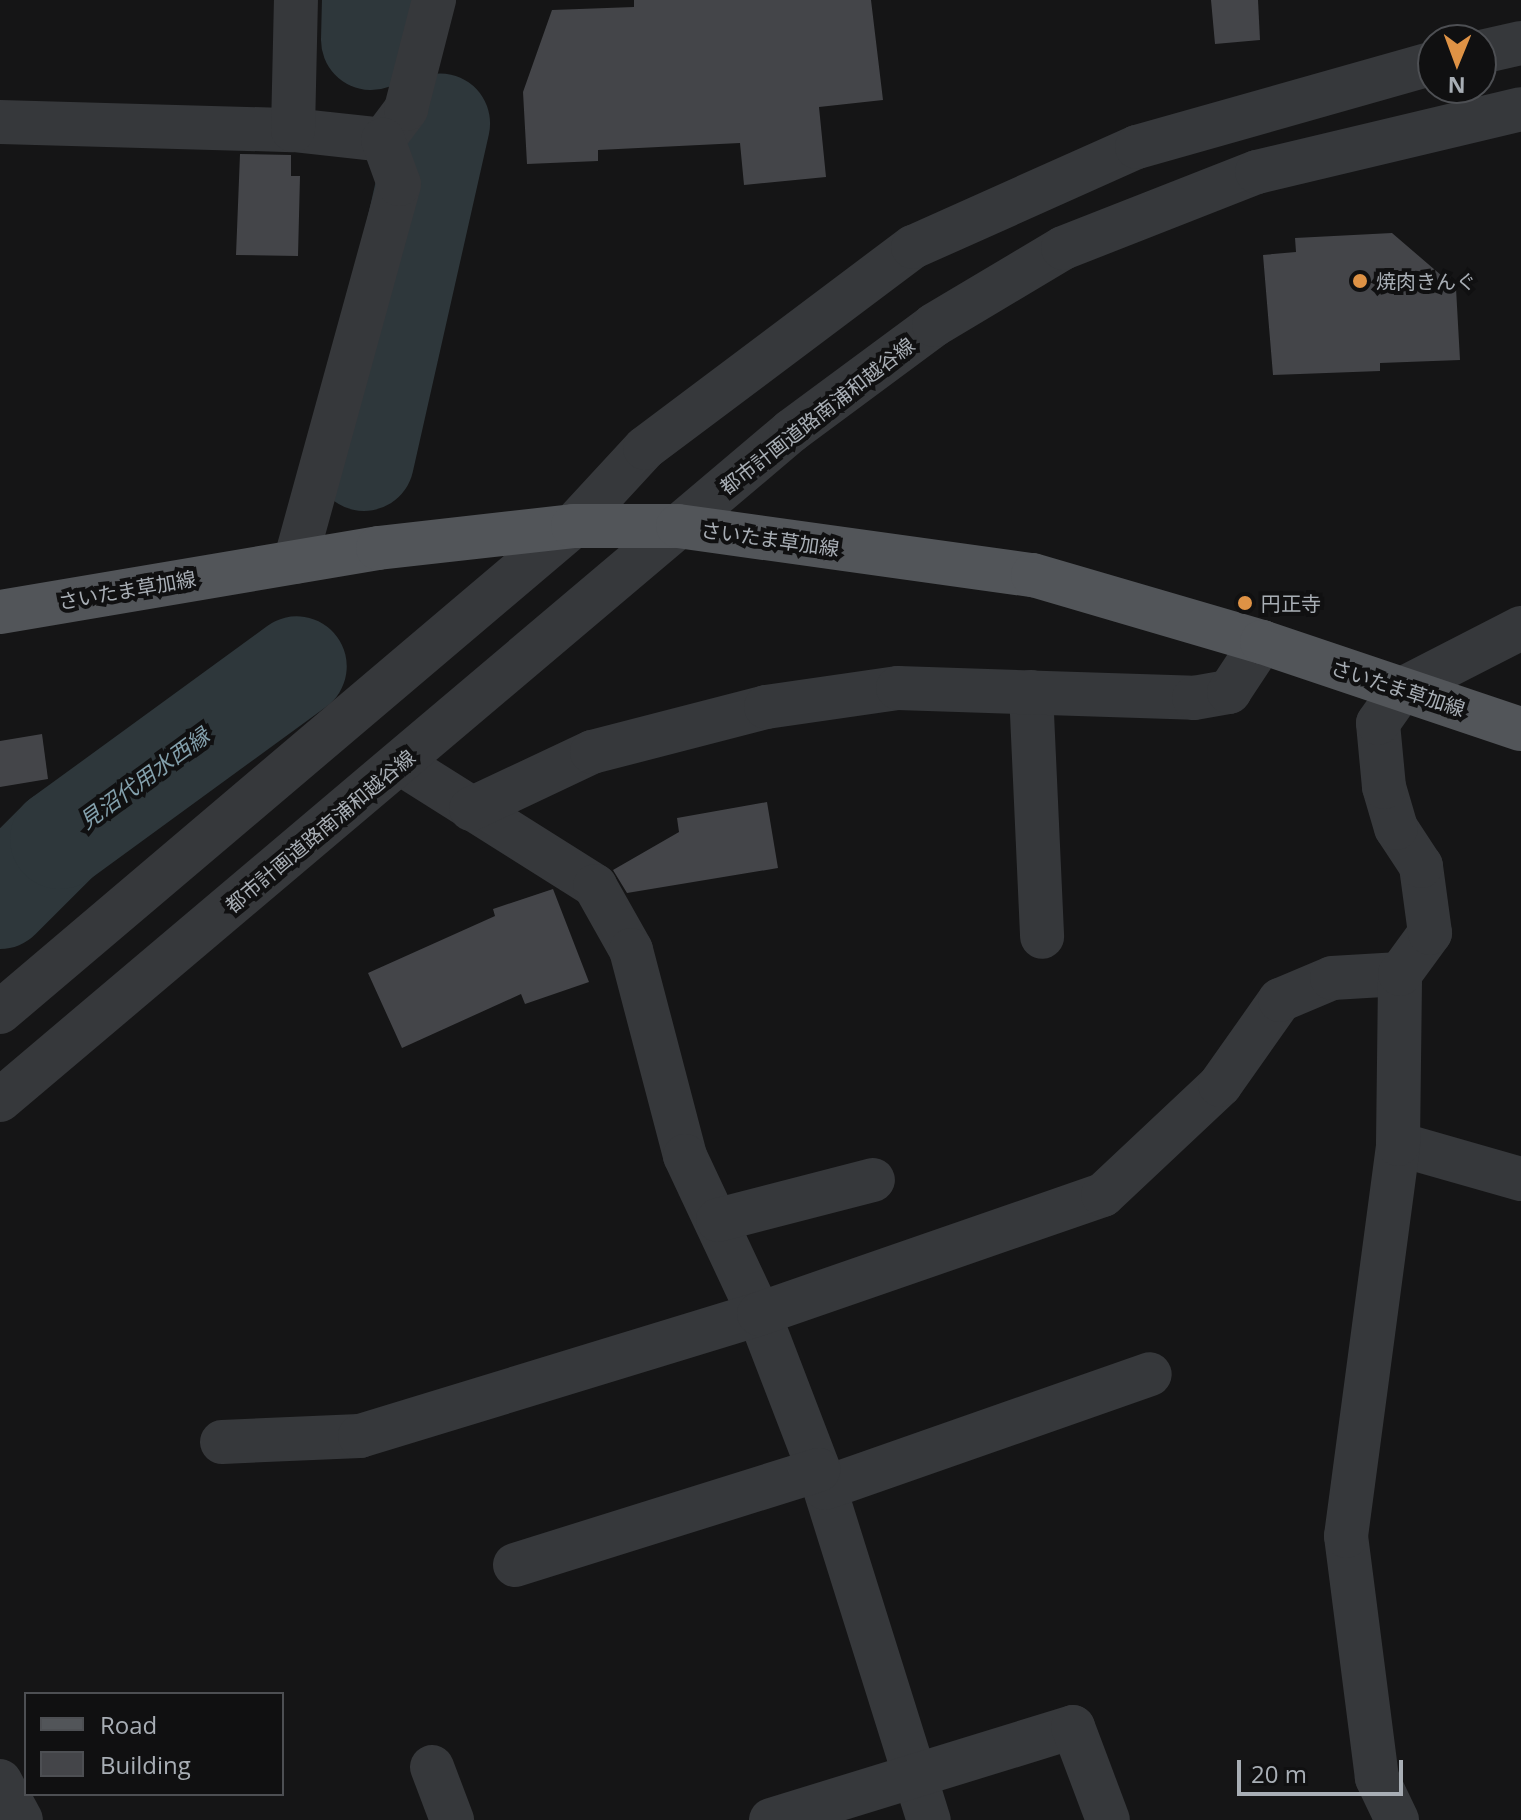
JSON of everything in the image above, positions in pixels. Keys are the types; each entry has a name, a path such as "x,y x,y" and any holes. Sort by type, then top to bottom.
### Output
{"main road":[{"name":"さいたま草加線","path":"0,612 295,562 573,526 678,526 1033,575 1262,642 1521,729"}],"street":[{"path":"293,130 296,0"},
{"path":"383,140 406,109 434,0"},
{"path":"1497,48 1521,43"},
{"path":"0,1012 573,526 645,448 913,247 1137,147 1417,68"},
{"name":"都市計画道路南浦和越谷線","path":"0,1100 791,431 934,325 1063,248 1257,172 1521,109"},
{"path":"0,122 293,130 383,140"},
{"path":"295,562 399,184 383,140"},
{"path":"1380,1814 1346,1536 1398,1144 1400,974 1430,933 1421,866 1396,828 1384,787 1378,723 1402,689 1521,628"},
{"path":"471,809 592,752 766,707 898,688 1194,698 1229,692 1262,642"},
{"path":"1031,692 1042,937"},
{"path":"400,763 595,886 631,950 685,1156 718,1220 759,1314 822,1479 917,1773 929,1820"},
{"path":"222,1442 360,1436 759,1314 1103,1195 1220,1085 1280,1000 1332,978 1400,974"},
{"path":"1398,1144 1521,1179"},
{"path":"718,1220 873,1180"},
{"path":"515,1565 822,1479 1150,1374"},
{"path":"771,1820 1073,1727 1108,1820"},
{"path":"432,1767 452,1820"},
{"path":"0,1781 21,1820"}],"building":[{"path":"634,0 871,0 883,100 819,107 826,177 744,185 740,143 598,150 598,161 527,164 523,92 552,10 634,7"},
{"path":"1211,0 1258,0 1260,40 1215,44"},
{"path":"240,154 291,155 291,176 300,176 298,256 236,255"},
{"path":"1392,233 1456,288 1460,360 1380,363 1380,371 1273,375 1263,255 1296,252 1295,238"},
{"path":"42,734 48,779 0,787 0,741"},
{"path":"767,802 778,868 627,893 613,870 679,832 677,818"},
{"path":"553,889 589,982 525,1004 521,994 402,1048 368,973 495,916 493,909"}],"waterway":[{"name":"見沼代用水西縁","path":"371,40 372,0"},
{"name":"見沼代用水西縁","path":"364,461 440,123"},
{"name":"見沼代用水西縁","path":"0,899 60,839 297,666"}],"place":[{"name":"焼肉きんぐ","path":"1360,281"},
{"name":"円正寺","path":"1245,603"}]}
